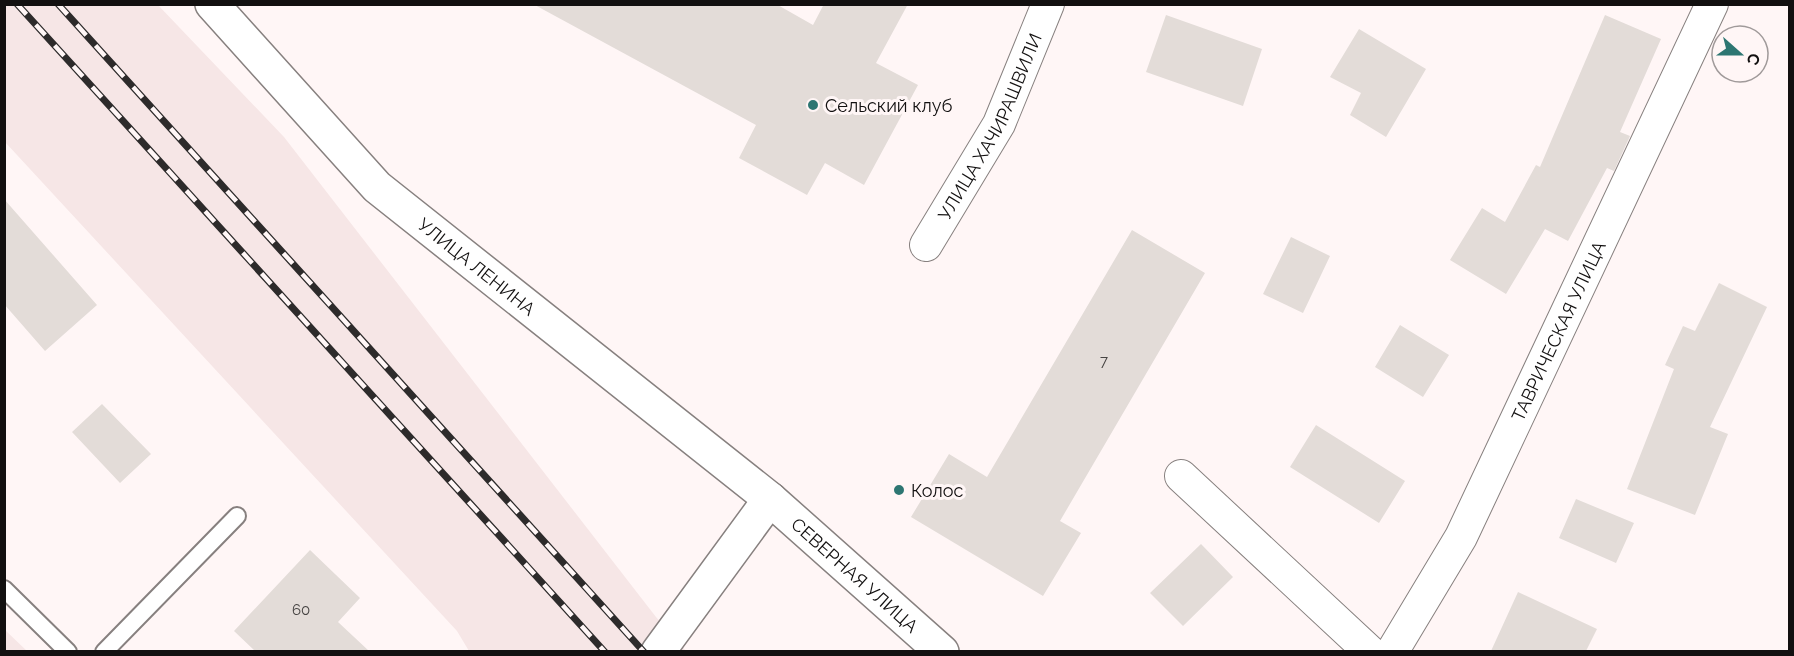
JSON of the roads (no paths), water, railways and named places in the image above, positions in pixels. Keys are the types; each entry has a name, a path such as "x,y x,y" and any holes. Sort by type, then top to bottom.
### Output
{"street":[{"name":"УЛИЦА ЛЕНИНА","path":"212,4 377,188 770,499"},
{"name":"УЛИЦА ХАЧИРАШВИЛИ","path":"926,245 999,124 1048,4"},
{"name":"ТАВРИЧЕСКАЯ УЛИЦА","path":"1392,651 1461,537 1712,4"},
{"path":"1181,476 1370,651"},
{"path":"658,651 770,499"},
{"name":"СЕВЕРНАЯ УЛИЦА","path":"770,499 942,651"}],"lane":[{"path":"104,651 237,516"},
{"path":"4,589 68,651"}],"railway":[{"path":"17,4 605,652"},
{"path":"58,4 644,652"}],"place":[{"name":"Сельский клуб","path":"813,105"},
{"name":"Колос","path":"899,490"}]}
